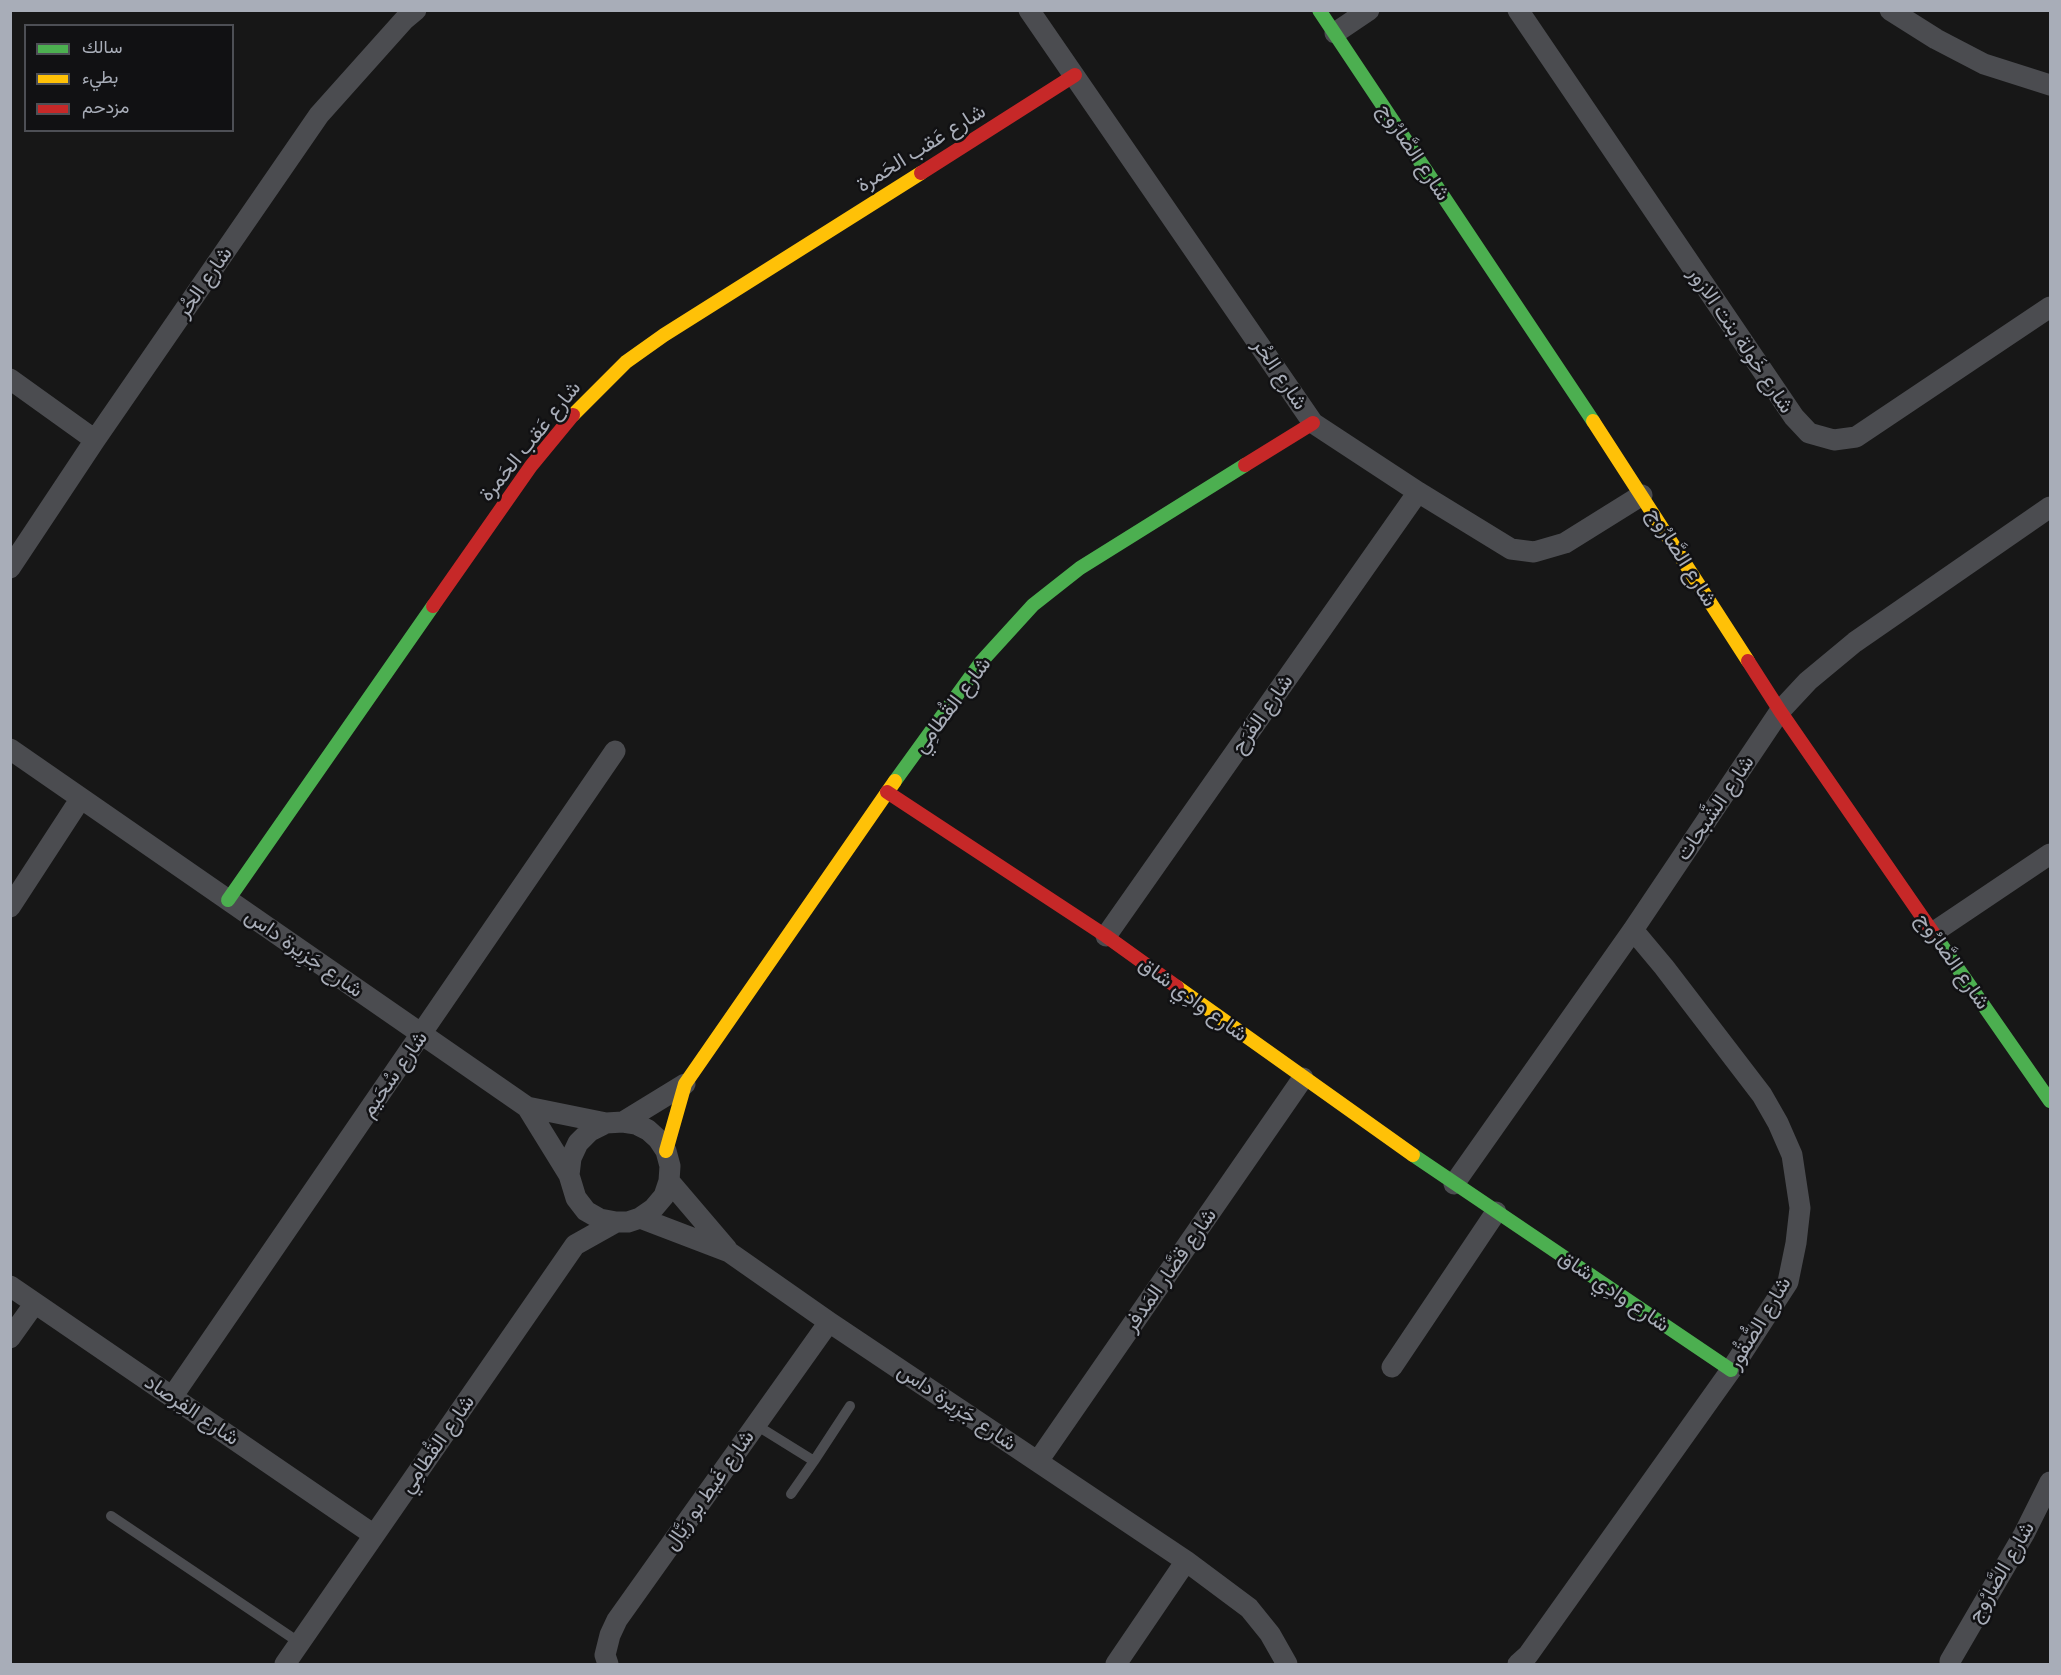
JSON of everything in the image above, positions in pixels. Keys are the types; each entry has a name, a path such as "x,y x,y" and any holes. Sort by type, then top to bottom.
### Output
{"street":[{"name":"شارع الحُر","path":"10,568 95,440 319,115 404,20 416,10"},
{"name":"شارع الحُر","path":"1029,10 1313,423 1418,492 1511,549 1534,552 1565,543 1642,495"},
{"name":"شارع الصَّارُوج","path":"1319,10 1642,495 1780,711 2050,1101"},
{"path":"1335,33 1369,10"},
{"name":"شارع خَولة بنت الازور","path":"1518,10 1794,417 1809,433 1834,440 1856,437 2050,307"},
{"path":"1890,10 1936,39 1984,64 2050,85"},
{"name":"شارع عَقب الحَمرة","path":"228,900 531,466 574,413 626,362 664,335 1075,75"},
{"path":"10,379 95,440"},
{"name":"شارع القُطامِي","path":"666,1151 685,1084 887,792 981,662 1033,605 1080,568 1313,423"},
{"name":"شارع الفَرَح","path":"1106,936 1418,492"},
{"name":"شارع الشَّبحات","path":"1454,1184 1633,930 1780,711 1808,681 1855,642 2050,507"},
{"name":"شارع جَزِيرة داس","path":"10,749 526,1107 569,1175"},
{"name":"شارع سُحَيم","path":"172,1397 615,751"},
{"name":"شارع وادِي شاق","path":"887,792 1106,936 1454,1184 1731,1370"},
{"path":"10,907 81,798"},
{"path":"1934,932 2050,854"},
{"name":"شارع الصُّقُور","path":"1518,1665 1528,1655 1731,1370 1788,1282 1796,1243 1800,1208 1792,1155 1778,1123 1762,1095 1664,966 1633,930"},
{"name":"شارع قصَّار المَدفر","path":"1038,1461 1303,1078"},
{"name":"شارع القُطامِي","path":"614,1122 685,1084"},
{"name":"شارع جَزِيرة داس","path":"526,1107 614,1122"},
{"path":"575,1245 576,1198 569,1175 571,1158 578,1143 590,1131 614,1122 636,1124 648,1130 658,1139 666,1151 670,1166 669,1181 664,1196 653,1209 640,1218 616,1222 600,1219 586,1211 576,1198"},
{"name":"شارع جَزِيرة داس","path":"669,1181 729,1252"},
{"path":"1392,1367 1496,1212"},
{"name":"شارع جَزِيرة داس","path":"640,1218 729,1252 1186,1562 1249,1608 1270,1635 1287,1665"},
{"name":"شارع القُطامِي","path":"285,1665 575,1245 616,1222"},
{"name":"شارع الفِرصاد","path":"10,1286 374,1535"},
{"path":"10,1338 35,1303"},
{"name":"شارع غَيط بو رَيَّال","path":"602,1661 617,1620 829,1322"},
{"name":"شارع الصَّارُوج","path":"1950,1661 2024,1534 2050,1482"},
{"path":"1116,1665 1186,1562"}],"lane":[{"path":"791,1494 850,1406"},
{"path":"756,1425 814,1461"},
{"path":"111,1516 300,1643"}],"traffic: fast":[{"path":"1319,10 1593,421"},
{"path":"895,781 981,662 1033,605 1080,568 1245,465"},
{"path":"228,900 433,606"},
{"path":"1936,937 2050,1101"},
{"path":"1413,1155 1731,1370"}],"traffic: slow":[{"path":"573,415 626,362 664,335 921,173"},
{"path":"1593,421 1748,661"},
{"path":"666,1151 685,1084 895,781"},
{"path":"1177,987 1413,1155"}],"traffic: jam":[{"path":"921,173 1075,75"},
{"path":"433,606 531,466 573,415"},
{"path":"1245,465 1313,423"},
{"path":"1748,661 1936,937"},
{"path":"887,792 1106,936 1177,987"}]}
